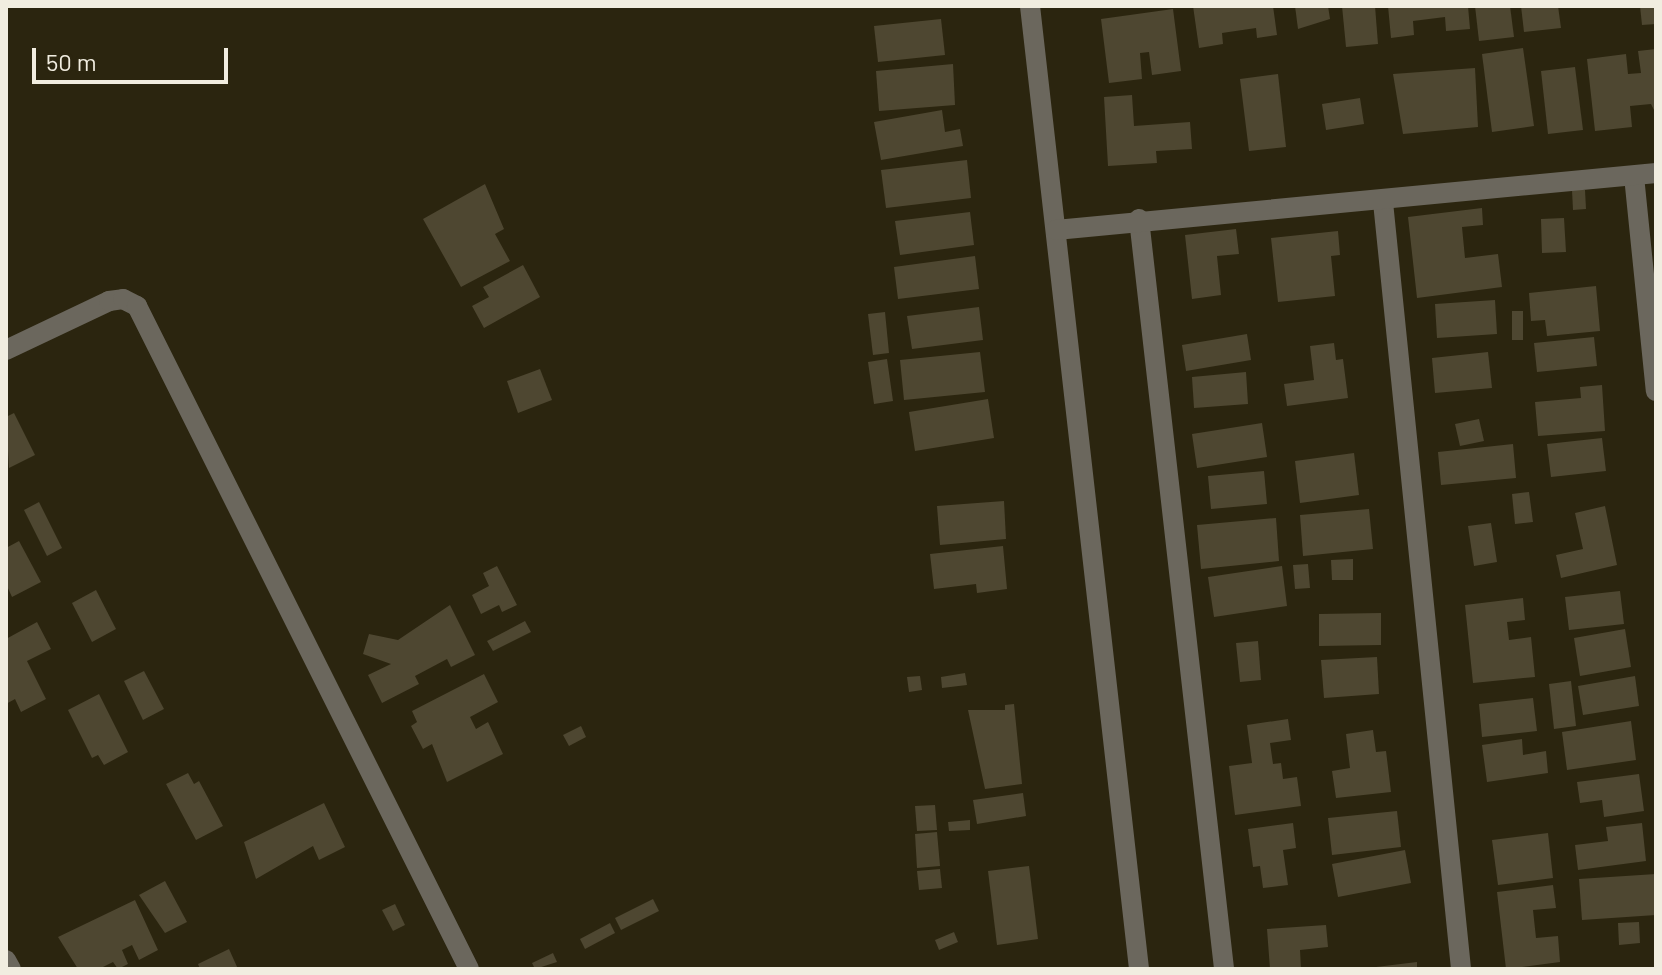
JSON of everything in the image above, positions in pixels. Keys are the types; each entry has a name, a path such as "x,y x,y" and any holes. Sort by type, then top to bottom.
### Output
{"street":[{"path":"1030,6 1139,969"},
{"path":"1056,230 1139,219 1383,202 1656,173"},
{"path":"1634,176 1656,391"},
{"path":"1383,202 1461,969"},
{"path":"1139,219 1224,969"},
{"path":"6,350 109,301 123,299 137,306 469,969"},
{"path":"6,960 11,969"}],"building":[{"path":"1193,6 1273,6 1277,35 1257,38 1256,28 1222,33 1223,44 1199,48"},
{"path":"1295,6 1328,6 1330,19 1298,29"},
{"path":"1342,6 1375,6 1378,44 1346,47"},
{"path":"1388,6 1468,6 1470,29 1446,31 1445,17 1413,21 1414,35 1391,38"},
{"path":"1475,6 1510,6 1514,37 1479,41"},
{"path":"1521,6 1558,6 1561,28 1524,32"},
{"path":"1640,6 1656,6 1656,24 1642,25"},
{"path":"1173,9 1181,71 1152,75 1149,52 1140,53 1142,79 1109,83 1101,19"},
{"path":"941,19 945,55 878,62 874,26"},
{"path":"1523,48 1534,126 1492,132 1482,54"},
{"path":"1656,49 1656,114 1651,104 1630,106 1632,127 1595,131 1587,59 1626,54 1628,74 1641,73 1638,51"},
{"path":"953,64 955,105 879,111 876,71"},
{"path":"1575,67 1583,130 1548,134 1541,71"},
{"path":"1475,68 1478,127 1403,134 1393,74"},
{"path":"1278,74 1286,147 1249,151 1240,79"},
{"path":"1132,95 1134,126 1190,122 1192,149 1156,151 1157,163 1108,166 1104,97"},
{"path":"1360,98 1364,124 1326,130 1322,104"},
{"path":"942,110 945,132 960,129 963,146 881,160 874,122"},
{"path":"967,160 971,198 886,208 881,170"},
{"path":"485,184 504,229 495,234 510,261 461,287 423,219"},
{"path":"1572,190 1585,190 1586,209 1573,210"},
{"path":"1482,208 1483,225 1462,227 1465,258 1498,254 1502,287 1417,298 1408,217"},
{"path":"970,212 974,245 900,255 895,221"},
{"path":"1564,218 1566,252 1542,253 1541,219"},
{"path":"1236,229 1239,254 1217,256 1221,295 1192,299 1185,235"},
{"path":"1338,231 1340,255 1331,256 1335,296 1278,302 1271,238"},
{"path":"975,256 979,289 898,299 894,267"},
{"path":"523,265 540,297 484,328 472,306 489,297 483,287"},
{"path":"1596,286 1600,331 1547,336 1545,320 1531,321 1529,293"},
{"path":"1495,300 1497,334 1437,338 1435,304"},
{"path":"979,307 983,340 912,349 907,316"},
{"path":"1512,311 1523,311 1523,340 1512,340"},
{"path":"885,312 889,353 873,355 868,314"},
{"path":"1247,334 1251,360 1186,371 1182,345"},
{"path":"1594,337 1597,366 1537,372 1534,343"},
{"path":"1334,343 1336,360 1343,359 1348,398 1287,406 1284,384 1314,380 1310,346"},
{"path":"980,352 985,392 904,400 900,360"},
{"path":"1488,352 1492,388 1435,393 1432,358"},
{"path":"887,359 893,401 874,404 868,362"},
{"path":"540,369 552,400 518,413 507,381"},
{"path":"1246,372 1248,404 1194,408 1192,377"},
{"path":"1602,385 1605,431 1538,436 1535,402 1581,398 1580,387"},
{"path":"988,399 994,438 915,451 909,412"},
{"path":"14,413 35,455 9,468 6,417"},
{"path":"1479,419 1484,441 1460,446 1455,424"},
{"path":"1262,423 1267,457 1197,468 1192,434"},
{"path":"1602,438 1606,471 1551,477 1547,444"},
{"path":"1513,444 1516,478 1441,485 1438,452"},
{"path":"1354,453 1359,495 1300,503 1295,461"},
{"path":"1264,471 1267,504 1211,509 1208,476"},
{"path":"1529,492 1533,522 1515,524 1512,494"},
{"path":"1004,501 1006,539 940,545 937,506"},
{"path":"39,502 62,548 47,556 24,510"},
{"path":"1605,506 1617,565 1561,578 1556,555 1583,549 1575,513"},
{"path":"1369,509 1373,549 1303,556 1300,515"},
{"path":"1276,518 1279,561 1201,569 1197,525"},
{"path":"1491,523 1497,562 1474,566 1468,526"},
{"path":"19,541 41,582 12,597 6,584 6,548"},
{"path":"1003,546 1007,589 977,593 976,584 934,589 930,554"},
{"path":"1353,559 1353,580 1332,580 1331,560"},
{"path":"1308,564 1310,588 1295,589 1293,565"},
{"path":"497,566 517,605 502,612 499,605 481,614 472,595 489,586 483,573"},
{"path":"1282,566 1287,606 1214,617 1208,577"},
{"path":"96,590 116,629 92,642 72,603"},
{"path":"1620,591 1624,624 1569,630 1565,597"},
{"path":"1523,598 1525,620 1507,622 1509,640 1531,637 1535,677 1473,683 1465,605"},
{"path":"450,605 475,655 451,667 447,659 415,676 419,684 382,703 368,675 391,664 363,654 369,634 398,640"},
{"path":"1381,613 1381,645 1319,646 1319,614"},
{"path":"525,621 531,632 493,651 487,641"},
{"path":"37,622 51,649 27,661 46,699 21,712 15,699 6,704 6,639"},
{"path":"1625,629 1631,667 1580,676 1574,638"},
{"path":"1258,641 1261,680 1240,682 1236,643"},
{"path":"1377,657 1379,694 1324,698 1321,660"},
{"path":"144,671 164,709 143,720 124,681"},
{"path":"965,673 967,685 942,688 941,677"},
{"path":"484,674 498,702 470,717 476,729 488,722 503,754 447,782 432,744 423,749 411,726 417,722 412,711"},
{"path":"920,676 922,690 909,692 907,677"},
{"path":"1635,676 1639,706 1583,715 1578,686"},
{"path":"1571,681 1576,726 1554,729 1549,684"},
{"path":"99,694 128,752 104,765 98,755 92,758 68,710"},
{"path":"1533,698 1537,731 1482,737 1479,704"},
{"path":"1014,704 1022,784 985,789 968,710 1005,710 1005,705"},
{"path":"1288,719 1291,740 1270,743 1273,764 1281,763 1283,779 1297,777 1301,806 1235,815 1229,766 1252,763 1247,725"},
{"path":"1631,721 1636,760 1567,770 1562,732"},
{"path":"581,726 586,737 569,746 563,735"},
{"path":"1373,730 1376,752 1386,751 1391,792 1336,798 1332,771 1350,768 1346,734"},
{"path":"1522,739 1523,755 1546,751 1548,773 1487,782 1482,745"},
{"path":"188,773 194,784 199,781 223,826 196,840 166,784"},
{"path":"1639,774 1644,811 1604,817 1602,800 1580,803 1577,782"},
{"path":"1023,793 1026,816 977,824 973,800"},
{"path":"324,803 345,847 319,860 313,846 256,879 244,842"},
{"path":"935,805 937,830 917,831 915,806"},
{"path":"1397,811 1401,847 1332,855 1328,818"},
{"path":"970,820 970,830 949,831 948,822"},
{"path":"1293,823 1296,848 1283,850 1288,885 1263,888 1260,866 1253,867 1248,829"},
{"path":"1642,823 1646,861 1578,870 1575,845 1608,841 1606,827"},
{"path":"937,832 940,866 917,868 915,834"},
{"path":"1548,833 1553,878 1498,885 1492,840"},
{"path":"1405,850 1411,883 1338,897 1332,864"},
{"path":"1029,866 1038,939 997,945 988,871"},
{"path":"940,869 942,888 919,890 917,871"},
{"path":"1656,874 1656,915 1582,920 1579,879"},
{"path":"165,881 187,922 165,933 139,895"},
{"path":"1553,885 1556,908 1533,910 1536,938 1558,936 1560,962 1506,969 1497,892"},
{"path":"653,899 659,911 621,930 615,918"},
{"path":"135,900 158,950 139,960 132,945 122,950 128,964 118,969 113,962 99,969 78,969 58,937"},
{"path":"395,904 405,925 393,931 382,910"},
{"path":"1639,922 1640,943 1619,945 1618,923"},
{"path":"610,923 615,933 585,949 580,939"},
{"path":"1326,925 1328,947 1300,950 1301,969 1270,969 1267,929"},
{"path":"954,932 958,942 939,950 935,940"},
{"path":"229,949 238,969 200,969 198,964"},
{"path":"553,953 557,962 535,969 532,963"},
{"path":"1417,962 1417,969 1376,969 1376,967"}]}
